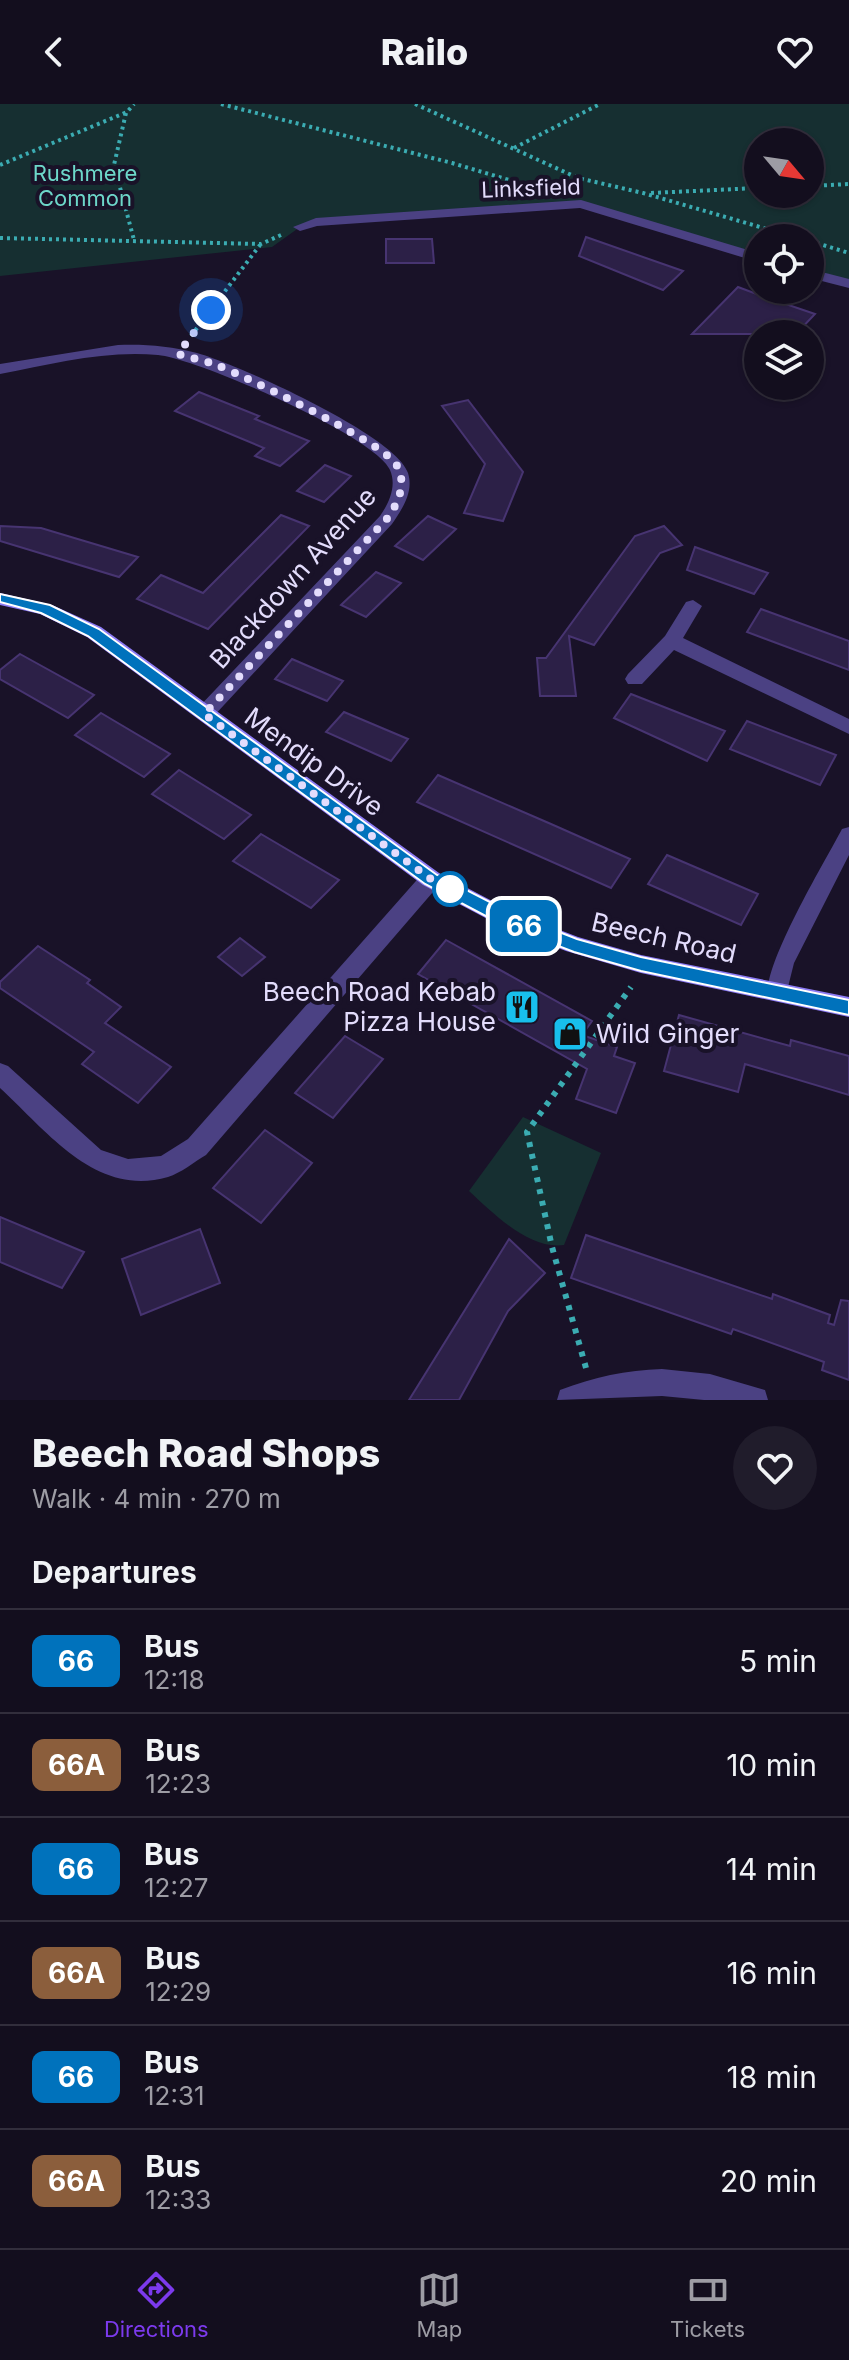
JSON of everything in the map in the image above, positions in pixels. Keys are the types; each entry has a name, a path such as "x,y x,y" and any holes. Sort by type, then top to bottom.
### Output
{"street":[{"name":"Linksfield","path":"300,227 316,222 581,204 744,254"},
{"path":"824,277 849,284"},
{"name":"Blackdown Avenue","path":"0,369 110,352 157,350 178,354 220,366 374,444 396,463 402,483 398,504 386,520 204,714"},
{"name":"Mendip Drive","path":"0,599 45,609 94,632 431,879"},
{"path":"635,679 672,641 693,606"},
{"path":"672,641 849,727"},
{"path":"777,992 783,963 849,835"},
{"path":"0,1073 93,1159 128,1170 165,1167 197,1147 431,879"},
{"name":"Beech Road","path":"431,879 505,918 574,945 641,964 849,1007"},
{"path":"581,1395 648,1381 727,1390 755,1400"}],"path":[{"path":"0,165 127,112 134,104"},
{"path":"221,104 288,126 472,167 581,204"},
{"path":"415,104 578,178 750,224"},
{"path":"513,149 600,104"},
{"path":"127,112 114,165 134,240"},
{"path":"824,185 849,184"},
{"path":"602,211 643,193 744,189"},
{"path":"0,238 261,244 300,227"},
{"path":"178,354 261,244"},
{"path":"824,245 849,253"},
{"path":"581,1395 527,1132 631,987 641,964"}],"green space":[{"name":"Rushmere Common","path":"0,104 849,104 849,284 824,277 824,224 744,224 744,254 580,204 300,227 272,247 0,276"},
{"path":"523,1117 601,1153 564,1245 538,1242 525,1236 500,1219 469,1191"}],"building":[{"path":"586,237 683,271 663,290 579,256"},
{"path":"386,239 432,239 434,263 386,263"},
{"path":"738,287 744,289 744,304 786,304 815,314 809,320 744,320 744,334 692,334"},
{"path":"199,392 259,416 255,419 309,441 280,466 255,456 264,448 175,411"},
{"path":"468,400 523,472 503,521 464,513 485,464 442,406"},
{"path":"325,465 351,476 324,502 297,491"},
{"path":"281,515 309,526 208,629 137,599 161,575 203,593"},
{"path":"428,516 456,529 423,560 395,546"},
{"path":"0,526 41,528 138,557 119,577 0,541"},
{"path":"664,526 682,545 660,553 594,645 569,636 576,696 540,696 537,658 546,658 635,536"},
{"path":"695,547 768,573 754,594 687,570"},
{"path":"376,572 401,583 366,617 341,605"},
{"path":"761,609 849,641 849,670 747,632"},
{"path":"20,654 94,695 68,718 0,679 0,670"},
{"path":"292,659 343,681 327,701 275,679"},
{"path":"631,694 725,731 707,761 614,718"},
{"path":"344,712 408,739 391,761 326,732"},
{"path":"101,713 170,754 144,777 75,735"},
{"path":"747,721 836,755 820,785 730,749"},
{"path":"179,770 251,815 224,839 152,794"},
{"path":"438,775 630,859 611,888 417,802"},
{"path":"261,834 339,880 311,908 233,861"},
{"path":"667,855 758,894 741,925 648,884"},
{"path":"240,938 265,957 242,976 218,957"},
{"path":"446,940 592,1021 582,1035 617,1047 614,1056 635,1063 616,1113 576,1099 587,1069 418,974"},
{"path":"38,946 90,980 87,983 121,1007 105,1023 171,1067 138,1103 82,1064 94,1052 0,988 0,982"},
{"path":"679,1015 790,1046 791,1040 849,1056 849,1095 745,1064 738,1092 664,1071"},
{"path":"345,1036 383,1059 333,1118 295,1093"},
{"path":"265,1130 312,1163 261,1223 213,1188"},
{"path":"0,1217 84,1252 62,1288 0,1262"},
{"path":"200,1229 220,1283 141,1315 122,1259"},
{"path":"586,1235 772,1299 773,1294 830,1315 828,1323 834,1325 841,1300 849,1301 849,1380 822,1370 824,1362 733,1329 731,1334 571,1278"},
{"path":"509,1239 545,1273 508,1311 459,1400 409,1400"}],"bus line":[{"name":"66","path":"0,599 45,609 94,632 431,879 505,918 574,945 641,964 849,1007"}],"place":[{"name":"Beech Road Kebab Pizza House","path":"522,1007"},
{"name":"Wild Ginger","path":"570,1034"}],"route":[{"path":"211,310 178,354 220,366 374,444 396,463 402,483 398,504 386,520 204,714 431,879 456,892 450,889"}]}
